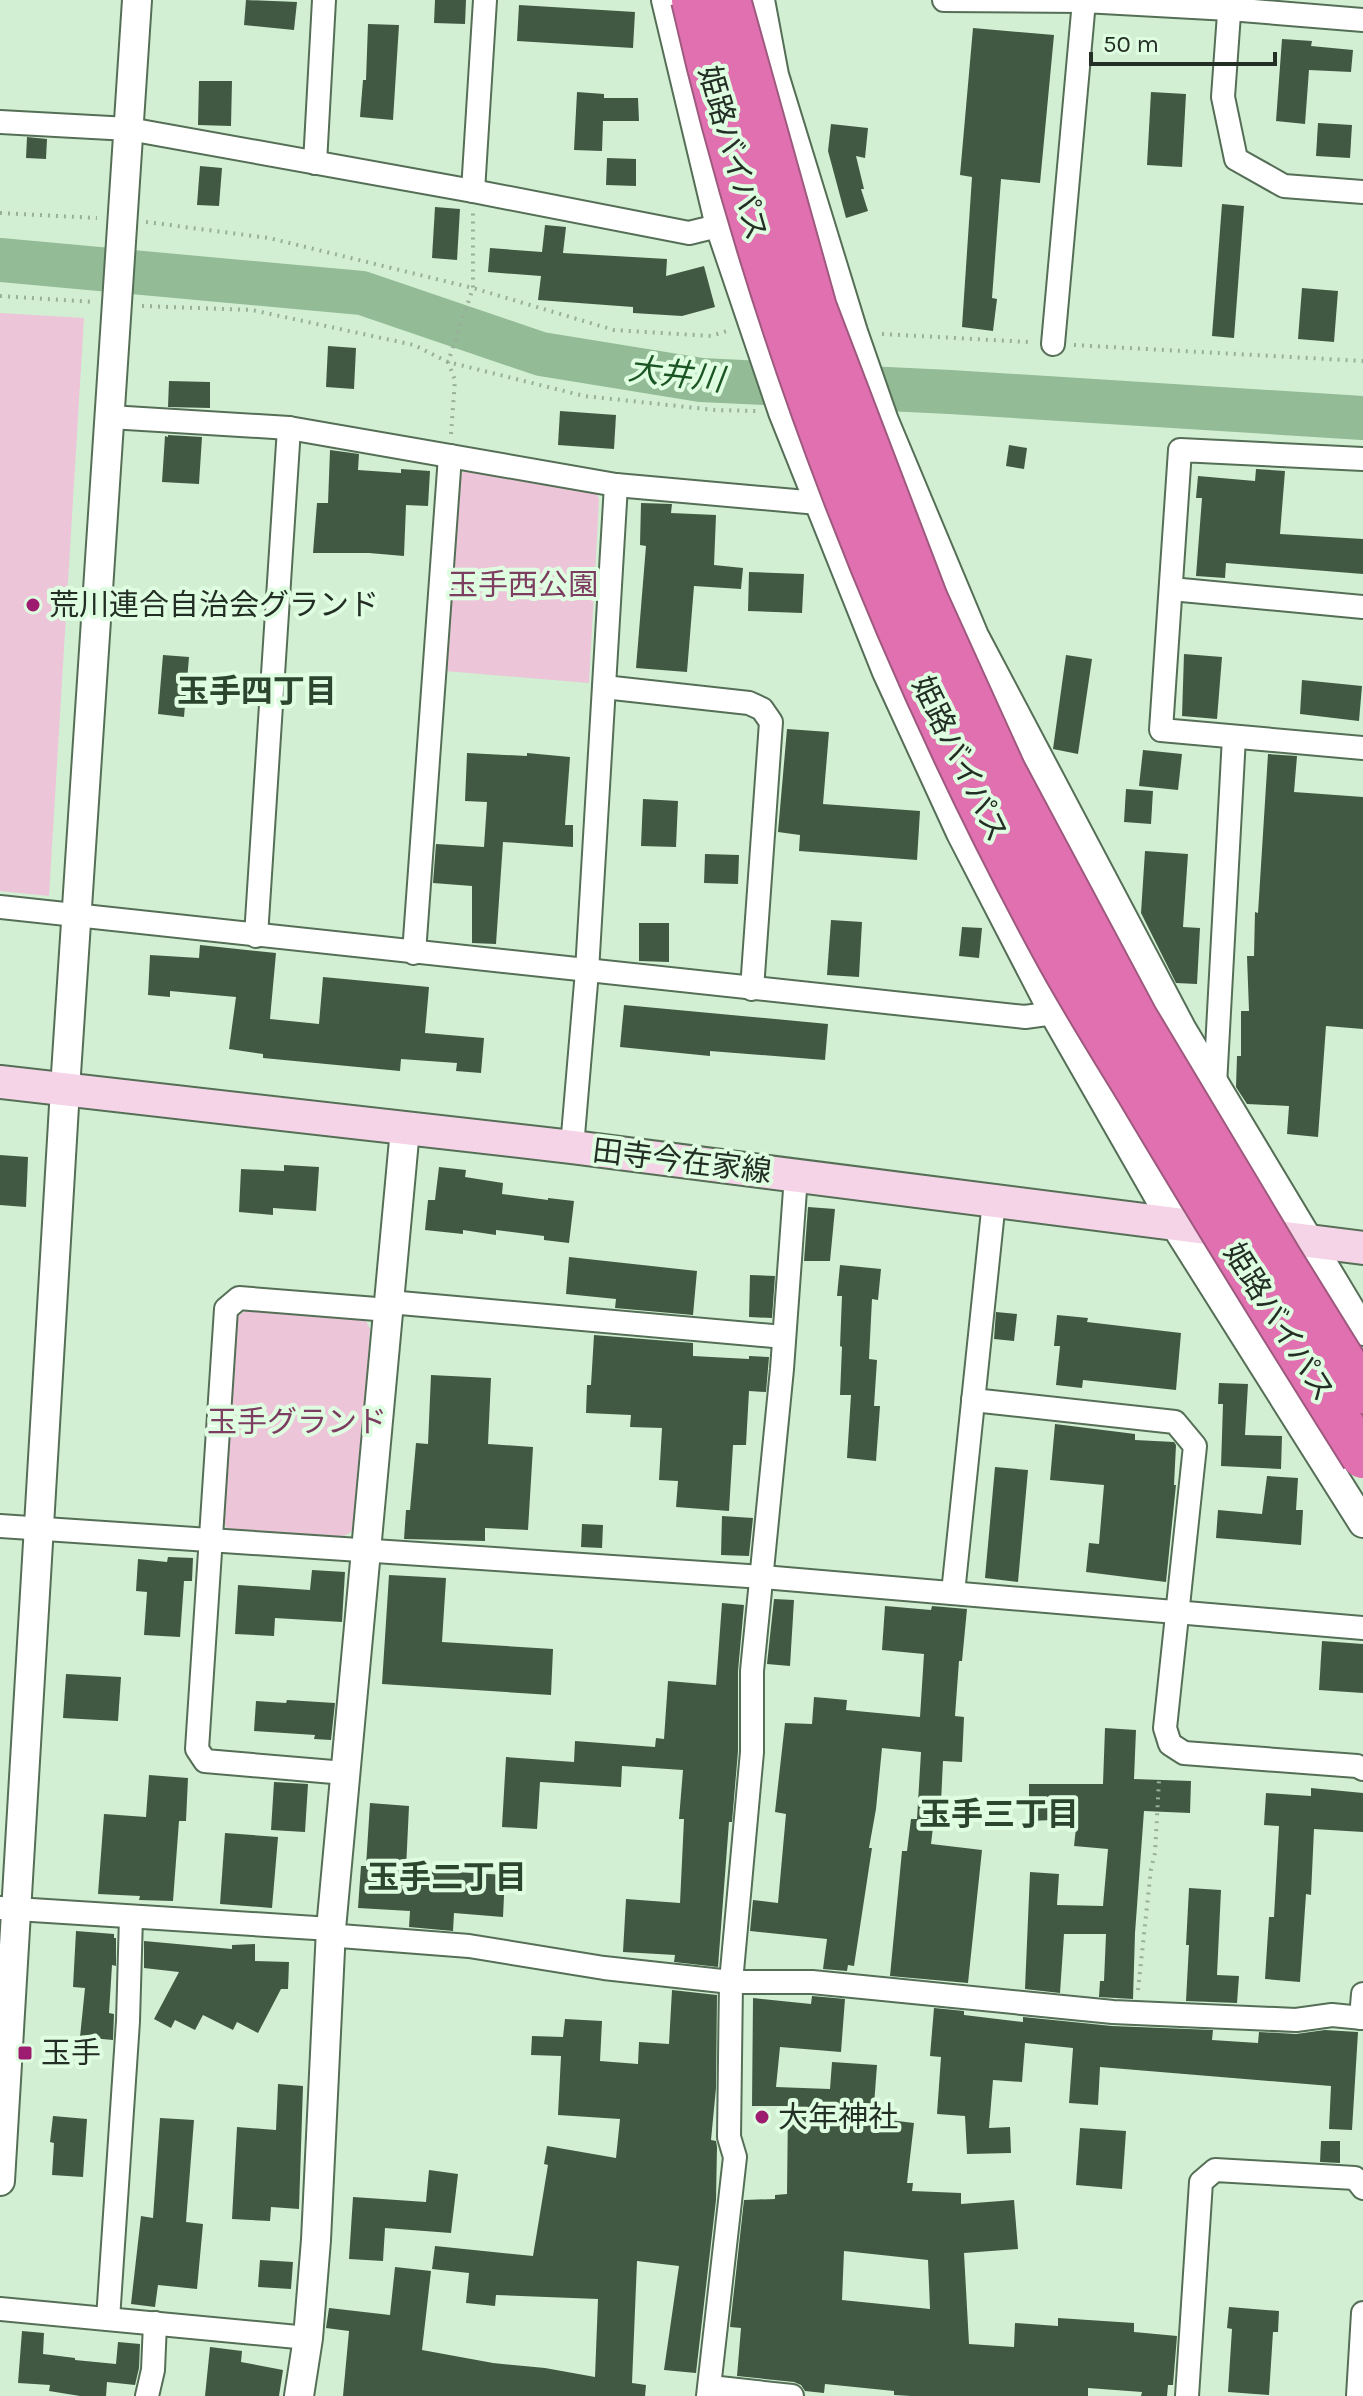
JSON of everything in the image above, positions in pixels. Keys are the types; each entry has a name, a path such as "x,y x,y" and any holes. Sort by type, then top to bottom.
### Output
{"highway":[{"name":"姫路バイパス","path":"693,0 711,81 778,308 841,486 891,613 964,772 1059,960 1217,1224 1363,1457"},
{"name":"姫路バイパス","path":"729,0 815,308 926,599 1004,771 1136,1018 1363,1392"}],"main road":[{"name":"田寺今在家線","path":"0,1082 572,1147 1363,1248"}],"street":[{"path":"0,2181 8,1909 39,1528 137,0"},
{"path":"315,163 324,0"},
{"path":"473,191 485,0"},
{"path":"666,0 720,226 783,412 887,672 955,819 1054,1013 1174,1223 1363,1523"},
{"path":"760,0 774,75 853,332 884,421 974,636 1182,1030 1363,1331"},
{"path":"944,0 1229,4 1363,20"},
{"path":"1053,344 1084,1"},
{"path":"1229,4 1223,97 1236,159 1284,186 1363,192"},
{"path":"0,122 129,129 689,233 813,202"},
{"path":"110,417 289,428 616,485 818,503"},
{"path":"256,936 289,428"},
{"path":"1363,459 1180,450 1161,730 1363,748"},
{"path":"414,953 450,456"},
{"path":"572,1147 587,971 616,485"},
{"path":"1171,589 1363,607"},
{"path":"604,687 749,703 762,709 771,722 752,989"},
{"path":"1215,1085 1234,737"},
{"path":"0,907 1025,1017 1054,1013"},
{"path":"299,2396 308,2338 316,2240 331,1929 405,1129"},
{"path":"792,2396 709,2391 735,2157 729,2137 731,1982 752,1752 752,1671 763,1577 796,1176"},
{"path":"953,1593 994,1201"},
{"path":"345,1773 205,1761 197,1749 226,1309 239,1298 389,1306 784,1337"},
{"path":"973,1400 1175,1422 1195,1446 1165,1728 1170,1744 1184,1753 1357,1766 1363,1769"},
{"path":"0,1526 763,1577 1363,1628"},
{"path":"8,1909 331,1929 340,1936 469,1946 604,1968 731,1982 812,1982 1113,2012 1296,2020 1332,2015 1362,2018 1363,1994"},
{"path":"108,2319 128,2037 131,1917"},
{"path":"1187,2396 1201,2182 1215,2170 1355,2178 1363,2188"},
{"path":"0,2309 308,2338"},
{"path":"1358,2396 1363,2313"},
{"path":"147,2396 153,2370 155,2323"}],"path":[{"path":"450,456 455,380 448,362 473,288 473,191"},
{"path":"0,213 123,219 269,238 473,288 614,330 711,336 753,325"},
{"path":"0,296 117,305 252,310 414,345 448,362 584,396 715,410 783,412"},
{"path":"853,332 1363,361"},
{"path":"1136,2012 1155,1853 1159,1780"}],"green space":[{"name":"荒川連合自治会グランド","path":"0,313 84,318 49,896 0,891"},
{"name":"玉手西公園","path":"470,470 597,493 589,683 445,671 459,481 463,472"},
{"name":"玉手グランド","path":"247,1309 359,1317 366,1321 370,1329 359,1514 348,1534 332,1538 232,1532 226,1527 223,1519 235,1319"}],"building":[{"path":"246,0 297,2 294,30 244,25"},
{"path":"435,0 466,0 465,24 434,23"},
{"path":"519,5 635,12 633,48 517,41"},
{"path":"368,24 399,25 393,120 360,117 363,80 366,80"},
{"path":"973,28 1054,35 1040,183 1001,179 992,298 997,299 993,331 962,327 972,177 960,175"},
{"path":"1282,39 1312,41 1311,46 1353,50 1351,72 1309,70 1305,124 1276,121"},
{"path":"199,81 232,81 231,126 198,125"},
{"path":"577,92 604,94 604,98 638,98 639,121 603,121 602,151 574,150"},
{"path":"1151,92 1186,94 1182,167 1147,165"},
{"path":"1318,123 1352,125 1350,158 1316,156"},
{"path":"831,124 868,128 865,158 856,156 868,211 846,218 828,151"},
{"path":"27,137 47,139 46,159 26,158"},
{"path":"607,158 636,159 636,186 606,185"},
{"path":"200,166 222,168 219,206 197,205"},
{"path":"1222,204 1244,206 1234,338 1212,336"},
{"path":"435,207 460,209 457,260 432,258"},
{"path":"545,225 566,227 563,253 667,259 666,276 704,266 715,307 682,316 633,313 633,307 538,300 541,276 488,272 490,248 542,252"},
{"path":"1302,288 1338,291 1334,342 1298,339"},
{"path":"328,346 356,348 354,389 326,387"},
{"path":"169,381 210,382 210,408 168,407"},
{"path":"560,411 616,415 614,449 558,445"},
{"path":"165,436 202,437 199,484 162,482"},
{"path":"1009,445 1027,448 1024,469 1006,466"},
{"path":"330,450 359,454 358,470 401,473 401,469 430,471 428,506 406,505 404,556 313,553 317,503 328,503"},
{"path":"1256,469 1285,471 1280,534 1363,539 1363,574 1226,563 1225,578 1196,576 1202,498 1196,498 1198,476 1255,481"},
{"path":"641,503 672,504 671,513 716,515 714,565 743,568 741,589 694,586 687,672 636,668 646,546 640,545"},
{"path":"749,572 804,574 802,613 748,611"},
{"path":"1184,654 1222,657 1217,719 1182,716"},
{"path":"163,655 189,657 184,717 158,714"},
{"path":"1066,655 1092,659 1078,754 1053,749"},
{"path":"1302,680 1362,686 1359,721 1300,714"},
{"path":"787,729 829,732 823,804 920,811 917,860 799,851 800,835 778,832"},
{"path":"1143,750 1182,754 1178,790 1139,786"},
{"path":"467,753 570,757 565,825 573,825 573,847 503,842 496,944 472,943 472,886 433,883 436,844 484,847 487,802 465,801"},
{"path":"1268,754 1297,756 1294,792 1363,797 1363,1029 1326,1026 1318,1137 1287,1134 1289,1106 1247,1104 1236,1087 1237,1056 1241,1056 1241,1011 1249,1011 1247,956 1254,956"},
{"path":"1126,789 1153,791 1151,824 1124,822"},
{"path":"643,799 678,801 676,847 641,846"},
{"path":"1145,851 1188,854 1183,927 1200,928 1197,984 1176,983 1141,913"},
{"path":"705,854 739,855 738,884 704,883"},
{"path":"831,920 862,922 859,977 827,975"},
{"path":"639,923 669,923 669,962 639,961"},
{"path":"962,927 982,928 979,958 959,956"},
{"path":"200,945 276,953 270,1019 319,1024 323,977 429,987 425,1033 484,1038 481,1073 456,1071 457,1063 401,1059 400,1071 263,1058 263,1054 229,1049 236,997 170,991 170,997 148,995 150,955 199,958"},
{"path":"624,1005 828,1024 825,1060 710,1051 710,1056 620,1047"},
{"path":"0,1155 28,1157 26,1207 0,1205"},
{"path":"284,1165 319,1167 316,1211 273,1208 273,1215 239,1212 241,1169 284,1171"},
{"path":"439,1167 466,1170 465,1177 503,1183 502,1194 574,1201 569,1243 544,1240 544,1236 496,1230 496,1235 463,1230 463,1234 425,1230 428,1200 435,1200"},
{"path":"808,1207 835,1209 830,1261 804,1261"},
{"path":"569,1257 697,1271 693,1315 615,1308 616,1299 566,1294"},
{"path":"840,1265 881,1269 878,1300 872,1299 869,1359 877,1360 874,1406 880,1406 876,1461 847,1458 851,1395 840,1395 842,1296 837,1296"},
{"path":"750,1275 775,1276 772,1318 749,1317"},
{"path":"996,1312 1017,1314 1014,1341 994,1339"},
{"path":"1057,1315 1088,1318 1087,1322 1181,1333 1176,1390 1083,1380 1082,1388 1056,1385 1060,1346 1054,1346"},
{"path":"594,1335 693,1343 693,1356 769,1357 766,1392 749,1391 746,1445 733,1445 729,1511 676,1507 678,1481 659,1480 662,1428 630,1427 631,1415 586,1413"},
{"path":"431,1375 491,1378 488,1444 533,1447 528,1530 485,1528 485,1541 404,1539 416,1443 428,1444"},
{"path":"1219,1383 1248,1384 1245,1435 1282,1436 1281,1469 1221,1466 1223,1404 1218,1404"},
{"path":"1055,1424 1135,1434 1135,1440 1174,1442 1176,1485 1166,1582 1086,1572 1089,1543 1099,1544 1104,1485 1050,1480"},
{"path":"995,1467 1028,1470 1018,1582 985,1578"},
{"path":"1267,1476 1298,1478 1296,1510 1303,1510 1301,1545 1216,1538 1218,1510 1262,1514"},
{"path":"722,1516 753,1518 749,1556 721,1555"},
{"path":"582,1524 603,1525 602,1548 581,1547"},
{"path":"168,1557 193,1558 192,1581 184,1581 180,1637 144,1635 147,1592 136,1591 138,1559 167,1562"},
{"path":"312,1570 345,1572 342,1622 275,1618 274,1636 235,1634 238,1585 310,1590"},
{"path":"389,1575 446,1578 442,1642 553,1649 551,1695 382,1684"},
{"path":"774,1599 794,1600 790,1666 767,1664"},
{"path":"722,1603 744,1605 738,1671 738,1751 732,1822 729,1822 718,1967 674,1962 675,1955 623,1952 626,1899 680,1903 684,1819 679,1819 683,1770 622,1766 621,1787 540,1782 537,1829 502,1827 506,1757 574,1762 575,1741 655,1747 656,1738 664,1739 668,1681 716,1685"},
{"path":"885,1606 967,1609 955,1716 964,1717 962,1762 943,1761 941,1802 936,1802 931,1844 982,1850 968,1983 890,1976 902,1851 907,1851 911,1819 917,1819 921,1752 882,1748 869,1848 872,1848 854,1966 848,1965 847,1971 823,1969 827,1939 750,1931 753,1900 778,1903 786,1814 775,1812 785,1723 812,1724 814,1697 847,1700 846,1710 920,1717 924,1654 882,1650"},
{"path":"1322,1641 1363,1644 1363,1693 1319,1690"},
{"path":"66,1674 121,1677 118,1721 63,1718"},
{"path":"287,1700 335,1703 331,1740 314,1739 315,1735 254,1731 256,1701 286,1703"},
{"path":"1105,1728 1136,1730 1134,1779 1191,1781 1190,1813 1144,1811 1133,1999 1099,1997 1100,1981 1104,1981 1106,1934 1064,1934 1060,1993 1025,1989 1030,1872 1059,1874 1057,1905 1103,1906 1108,1849 1074,1846 1077,1819 1029,1821 1029,1784 1103,1784"},
{"path":"149,1775 188,1778 186,1821 179,1821 173,1901 98,1894 104,1814 146,1817"},
{"path":"274,1782 308,1784 305,1832 271,1830"},
{"path":"1311,1788 1363,1793 1363,1832 1314,1829 1311,1895 1306,1894 1300,1982 1265,1979 1269,1917 1274,1917 1279,1826 1264,1825 1266,1793 1311,1796"},
{"path":"370,1803 409,1806 406,1869 505,1875 503,1917 454,1913 453,1931 409,1927 410,1911 358,1908 361,1866 366,1866"},
{"path":"225,1833 278,1837 272,1908 220,1904"},
{"path":"1189,1888 1221,1890 1217,1975 1239,1976 1237,2003 1186,2001"},
{"path":"76,1931 114,1934 116,1938 116,1966 112,1965 109,2013 114,2014 113,2040 80,2037 85,1988 73,1987"},
{"path":"144,1941 232,1949 232,1945 255,1944 255,1961 289,1962 288,1989 281,1989 258,2033 237,2022 233,2030 203,2015 195,2030 175,2020 171,2028 154,2019 179,1972 144,1968"},
{"path":"672,1990 717,1995 716,2088 711,2140 716,2141 717,2147 716,2200 696,2373 664,2370 679,2266 637,2261 632,2383 646,2385 645,2396 343,2396 349,2331 326,2328 329,2308 390,2315 395,2267 431,2271 422,2350 595,2377 598,2299 496,2295 495,2306 466,2303 469,2273 432,2269 435,2246 533,2256 548,2165 544,2164 547,2146 616,2158 620,2119 558,2115 561,2056 531,2055 532,2036 563,2037 565,2019 602,2021 600,2061 638,2064 639,2042 669,2044"},
{"path":"812,1996 845,1999 841,2052 780,2047 776,2087 830,2089 832,2062 877,2065 873,2118 914,2123 907,2183 913,2183 912,2191 961,2193 961,2204 1014,2200 1018,2249 964,2253 969,2344 1014,2347 1015,2323 1058,2326 1058,2318 1134,2323 1134,2332 1177,2336 1173,2385 1168,2385 1167,2396 1141,2396 1142,2392 1088,2388 1088,2396 911,2396 894,2395 894,2391 825,2384 824,2393 805,2391 794,2382 737,2376 741,2328 730,2327 744,2200 775,2199 775,2195 787,2194 788,2106 752,2106 753,1998 811,2004","holes":["844,2251 928,2260 930,2309 842,2300"]},
{"path":"934,2008 1023,2022 1023,2017 1112,2026 1213,2030 1212,2040 1258,2043 1259,2032 1358,2032 1352,2130 1329,2129 1331,2086 1100,2067 1098,2105 1069,2103 1073,2048 1025,2043 1022,2082 993,2080 989,2128 1010,2127 1011,2153 967,2154 965,2116 937,2114 941,2057 930,2056"},
{"path":"278,2084 303,2086 299,2209 271,2207 270,2221 232,2219 237,2127 276,2130"},
{"path":"53,2116 87,2119 83,2177 52,2175 54,2143 50,2142"},
{"path":"160,2118 194,2120 186,2222 203,2224 197,2289 158,2285 155,2307 131,2304 141,2216 153,2218"},
{"path":"1080,2128 1126,2131 1122,2189 1076,2185"},
{"path":"1321,2141 1340,2141 1340,2163 1320,2162"},
{"path":"429,2170 458,2174 451,2233 385,2228 383,2261 349,2259 353,2197 426,2202"},
{"path":"260,2260 293,2262 291,2289 258,2287"},
{"path":"1229,2307 1279,2311 1278,2332 1273,2332 1269,2395 1228,2392 1232,2329 1227,2328"},
{"path":"22,2331 44,2333 43,2354 75,2360 116,2364 118,2342 140,2344 135,2385 107,2382 106,2396 80,2396 49,2391 50,2385 18,2383"},
{"path":"210,2347 242,2351 241,2362 283,2370 279,2396 205,2396"}],"waterway":[{"name":"大井川","path":"0,260 362,293 541,354 701,380 1363,418"}],"place":[{"name":"荒川連合自治会グランド","path":"33,605"},
{"name":"玉手","path":"25,2053"},
{"name":"大年神社","path":"762,2117"}],"district":[{"name":"玉手四丁目","path":"257,691"},
{"name":"玉手三丁目","path":"999,1814"},
{"name":"玉手二丁目","path":"447,1877"}]}
